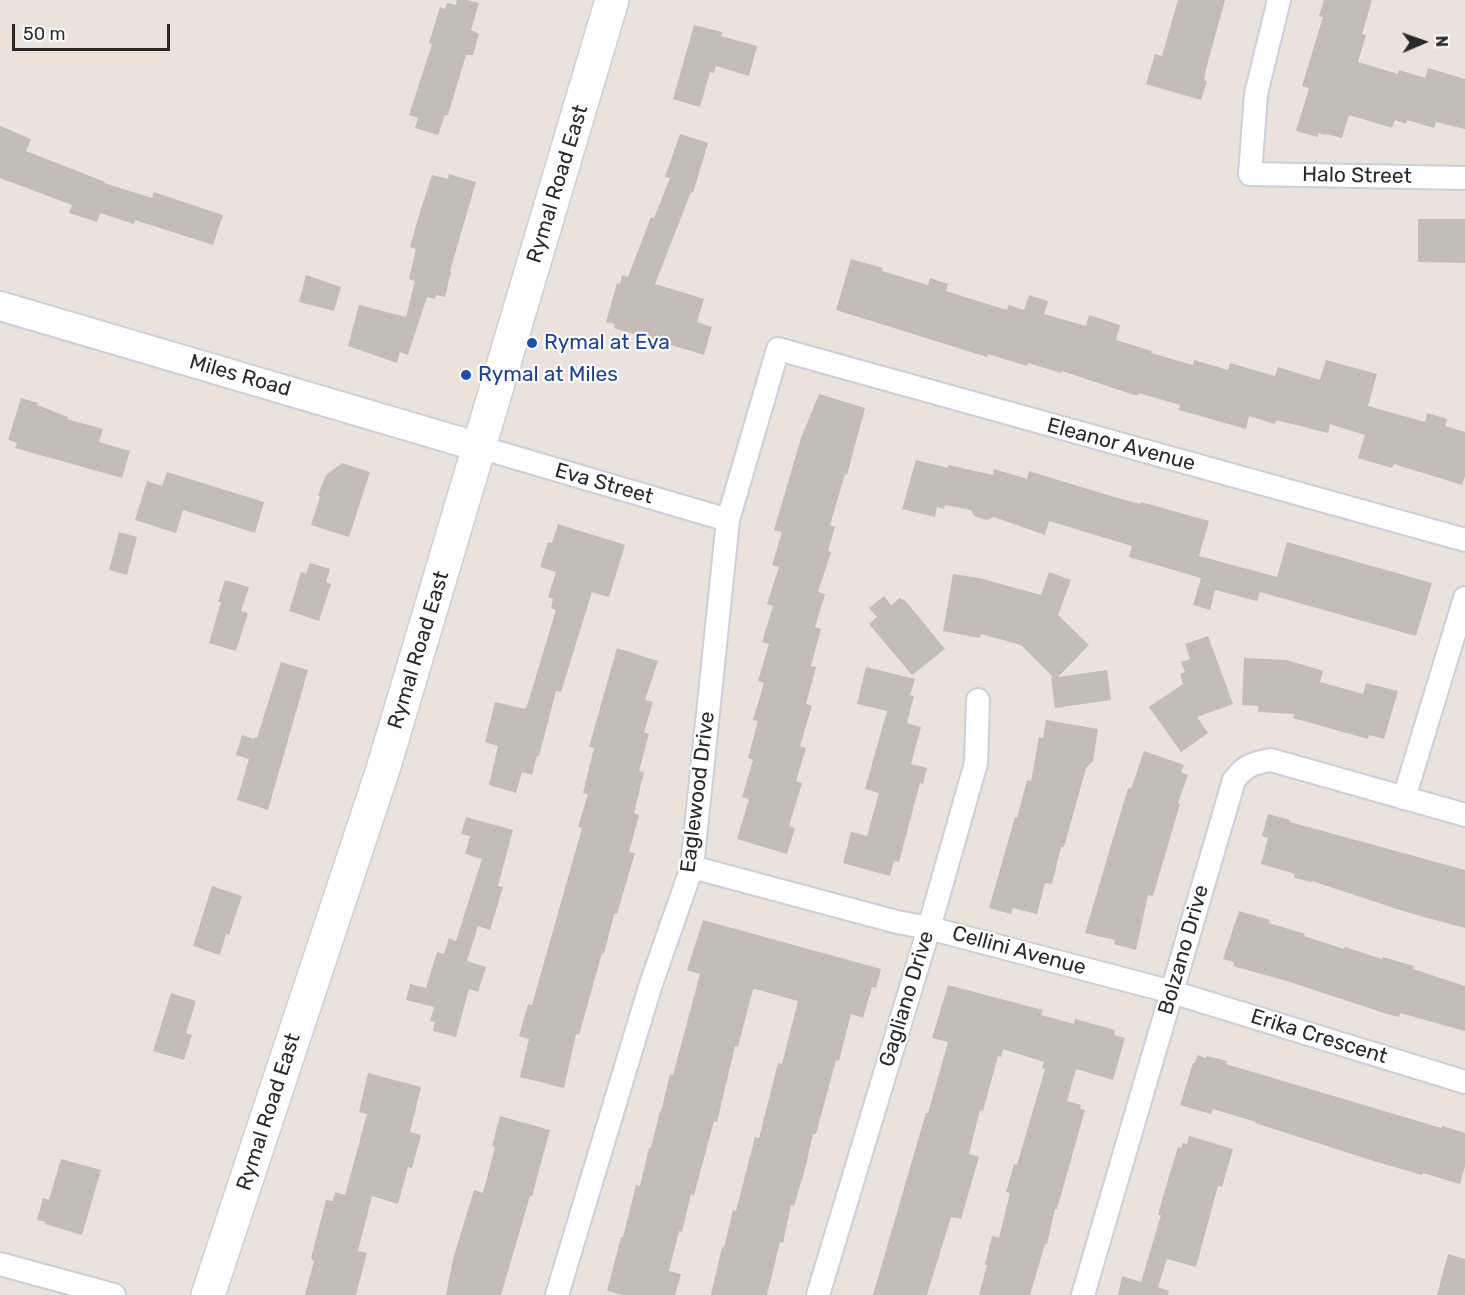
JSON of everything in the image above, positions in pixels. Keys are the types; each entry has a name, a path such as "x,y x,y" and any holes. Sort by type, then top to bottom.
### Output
{"main road":[{"name":"Rymal Road East","path":"208,1295 384,766 612,0"}],"street":[{"name":"Halo Street","path":"1279,0 1256,94 1250,174 1465,178"},
{"name":"Miles Road","path":"0,306 479,447"},
{"name":"Eaglewood Drive","path":"557,1295 650,987 692,867 729,520 778,349"},
{"name":"Eleanor Avenue","path":"778,349 1465,540"},
{"name":"Eva Street","path":"479,447 729,520"},
{"path":"1404,798 1465,598"},
{"name":"Gagliano Drive","path":"818,1295 929,928 976,763 978,700"},
{"name":"Bolzano Drive","path":"1083,1295 1234,780 1244,768 1257,762 1271,760 1465,815"},
{"name":"Cellini Avenue","path":"692,867 1172,992"},
{"name":"Erika Crescent","path":"1172,992 1465,1082"},
{"path":"0,1264 114,1295"}],"building":[{"path":"457,0 479,3 471,30 479,34 473,55 466,55 448,115 445,115 438,135 415,128 418,118 409,115 432,44 429,43 440,7 445,9 447,3 456,5"},
{"path":"1178,0 1225,0 1206,69 1204,80 1207,81 1201,100 1146,84 1155,54 1162,56"},
{"path":"1324,0 1372,0 1362,34 1366,35 1358,62 1398,74 1399,70 1425,78 1428,68 1465,79 1465,129 1436,122 1434,128 1407,120 1406,124 1395,120 1392,128 1349,115 1342,138 1318,133 1318,137 1296,131 1309,88 1302,86 1323,17 1319,16"},
{"path":"694,25 722,32 721,36 757,46 749,76 716,66 714,73 710,72 700,107 673,99"},
{"path":"0,126 31,139 26,151 104,183 152,198 154,192 223,215 213,245 135,220 134,224 100,213 97,222 69,213 72,205 0,178"},
{"path":"680,134 708,143 693,193 691,192 655,284 704,299 697,322 712,327 704,355 614,328 615,324 606,322 617,283 620,284 622,275 628,277 651,217 654,218 670,178 665,177"},
{"path":"449,174 476,182 450,271 445,297 436,295 435,299 427,297 408,355 400,352 397,363 348,346 359,305 406,317 415,281 409,279 416,249 410,247 420,212 432,175 448,179"},
{"path":"1418,219 1465,219 1465,263 1418,262"},
{"path":"851,259 928,285 930,278 948,284 946,291 1007,310 1009,305 1024,310 1029,295 1048,301 1044,314 1086,326 1089,315 1120,325 1116,340 1193,365 1194,360 1228,370 1230,363 1275,376 1278,367 1320,380 1326,360 1377,374 1368,406 1425,422 1427,413 1447,419 1445,426 1465,432 1465,476 1462,485 1394,464 1392,468 1358,458 1365,435 1330,424 1328,433 1276,420 1275,424 1249,416 1246,429 1179,410 1180,405 1139,393 1139,395 1134,395 1062,371 1061,373 1028,363 1027,366 988,354 987,357 836,310"},
{"path":"306,275 341,287 334,311 299,302"},
{"path":"819,394 865,408 847,475 845,474 830,525 835,527 828,551 831,552 818,592 825,594 815,627 821,629 811,666 816,667 806,704 812,706 800,746 806,748 796,781 802,783 789,826 795,828 787,854 737,839 749,799 742,797 753,760 748,758 758,721 753,720 764,683 758,681 769,644 762,642 773,606 767,604 779,567 772,565 782,532 774,530 801,438"},
{"path":"21,398 38,403 37,405 68,417 67,419 103,429 99,442 130,451 122,478 15,448 17,443 8,440"},
{"path":"916,460 993,475 994,469 1027,479 1029,471 1140,504 1141,502 1209,521 1199,556 1277,577 1287,542 1432,583 1416,636 1260,592 1257,601 1215,590 1210,610 1193,605 1201,578 1129,557 1132,546 1049,521 1045,535 994,517 987,520 974,516 971,510 945,505 944,509 937,507 935,517 902,509"},
{"path":"342,463 370,472 349,537 311,525 320,497 318,495 326,475"},
{"path":"167,472 264,502 255,533 183,510 176,533 135,520 147,481 162,486"},
{"path":"558,524 625,545 609,597 592,592 561,692 556,691 532,775 522,772 516,793 489,785 498,746 485,742 495,702 525,709 527,706 556,610 551,608 553,599 548,597 556,572 540,567 548,542 552,543"},
{"path":"119,532 137,537 127,575 109,570"},
{"path":"310,563 330,569 326,582 331,584 319,621 289,611 301,572 306,574"},
{"path":"1049,572 1071,580 1058,615 1089,645 1058,677 1107,670 1111,700 1055,708 1051,678 1053,677 1021,645 981,634 980,638 943,631 953,574 979,578 1041,595"},
{"path":"225,580 249,587 241,611 248,613 236,651 209,643"},
{"path":"884,596 891,605 900,598 904,599 945,649 912,675 869,624 877,617 869,608"},
{"path":"1208,636 1233,704 1197,717 1208,733 1181,752 1149,707 1183,684 1180,674 1185,672 1181,662 1190,659 1185,644"},
{"path":"617,648 658,661 645,700 653,702 644,732 649,734 639,771 644,772 634,813 639,815 629,852 635,853 617,914 614,914 604,954 602,953 579,1035 576,1034 564,1088 520,1077 529,1039 519,1036 528,1004 532,1005 582,828 578,827 588,794 583,793 594,748 589,747"},
{"path":"1244,658 1287,660 1323,671 1320,682 1363,694 1366,683 1398,691 1384,739 1369,735 1368,739 1293,718 1295,714 1258,712 1258,706 1242,705"},
{"path":"281,662 308,670 268,810 237,800 249,759 236,755 242,735 257,738"},
{"path":"866,667 915,679 910,695 914,696 907,723 921,727 911,764 927,768 923,784 920,783 899,862 894,861 890,876 843,863 851,832 867,836 879,793 865,789 887,711 857,704"},
{"path":"1046,720 1098,729 1093,761 1086,768 1052,884 1045,883 1037,914 1013,908 1011,914 989,908 1027,780 1031,781 1039,737 1043,738"},
{"path":"1144,751 1184,765 1181,772 1188,775 1178,803 1180,804 1153,896 1148,895 1136,950 1114,944 1115,940 1085,933 1128,788 1131,789"},
{"path":"1268,814 1465,870 1465,928 1406,912 1312,881 1294,878 1295,874 1261,864 1268,838 1262,836"},
{"path":"466,817 513,830 498,886 503,887 490,930 478,926 467,961 486,967 478,992 469,989 456,1037 433,1031 435,1022 430,1021 434,1007 406,1000 410,984 426,988 437,952 444,954 449,938 456,941 482,859 465,854 470,836 461,834"},
{"path":"212,886 242,896 220,955 193,946"},
{"path":"1239,911 1270,920 1269,923 1305,934 1304,936 1344,949 1345,947 1414,966 1413,969 1465,986 1465,1031 1400,1013 1399,1017 1384,1013 1233,966 1234,962 1223,959"},
{"path":"703,920 881,969 876,988 872,987 863,1018 851,1014 816,1134 813,1134 794,1206 791,1205 783,1243 780,1242 767,1295 711,1295 722,1247 724,1248 733,1210 736,1211 755,1137 759,1138 778,1063 782,1064 798,1001 753,989 738,1047 735,1046 717,1122 714,1121 694,1195 691,1194 682,1232 679,1231 669,1271 681,1274 675,1295 623,1295 607,1291 636,1185 640,1186 670,1074 673,1075 700,974 687,970"},
{"path":"948,985 1043,1010 1041,1015 1074,1024 1075,1019 1115,1030 1114,1035 1125,1038 1113,1080 1076,1069 1067,1101 1081,1105 1080,1109 1085,1110 1030,1295 979,1295 992,1236 999,1238 1010,1193 1006,1192 1014,1164 1017,1165 1045,1069 1042,1068 1044,1062 1003,1049 1001,1057 998,1056 983,1111 980,1110 969,1154 979,1157 961,1219 951,1217 927,1295 873,1295 948,1042 932,1038"},
{"path":"171,993 196,1001 186,1033 192,1035 184,1060 153,1051"},
{"path":"1197,1055 1227,1061 1226,1064 1441,1128 1442,1126 1465,1133 1465,1166 1460,1184 1377,1162 1213,1109 1211,1114 1180,1105"},
{"path":"368,1073 421,1087 410,1132 421,1135 412,1168 408,1167 398,1204 372,1196 358,1251 367,1253 356,1295 305,1295 314,1261 311,1258 326,1200 333,1201 335,1192 345,1195 367,1114 359,1112"},
{"path":"500,1116 550,1130 532,1196 530,1196 501,1295 446,1295 453,1259 474,1190 483,1193 495,1147 492,1146"},
{"path":"1189,1136 1233,1149 1222,1187 1218,1186 1196,1267 1167,1259 1158,1287 1169,1291 1168,1295 1118,1295 1122,1276 1141,1282 1178,1147 1181,1148 1183,1143 1187,1144"},
{"path":"61,1159 101,1170 82,1235 37,1220 43,1198 49,1200"},
{"path":"1448,1254 1465,1259 1465,1295 1437,1295"}],"place":[{"name":"Rymal at Eva","path":"532,343"},
{"name":"Rymal at Miles","path":"466,375"}]}
